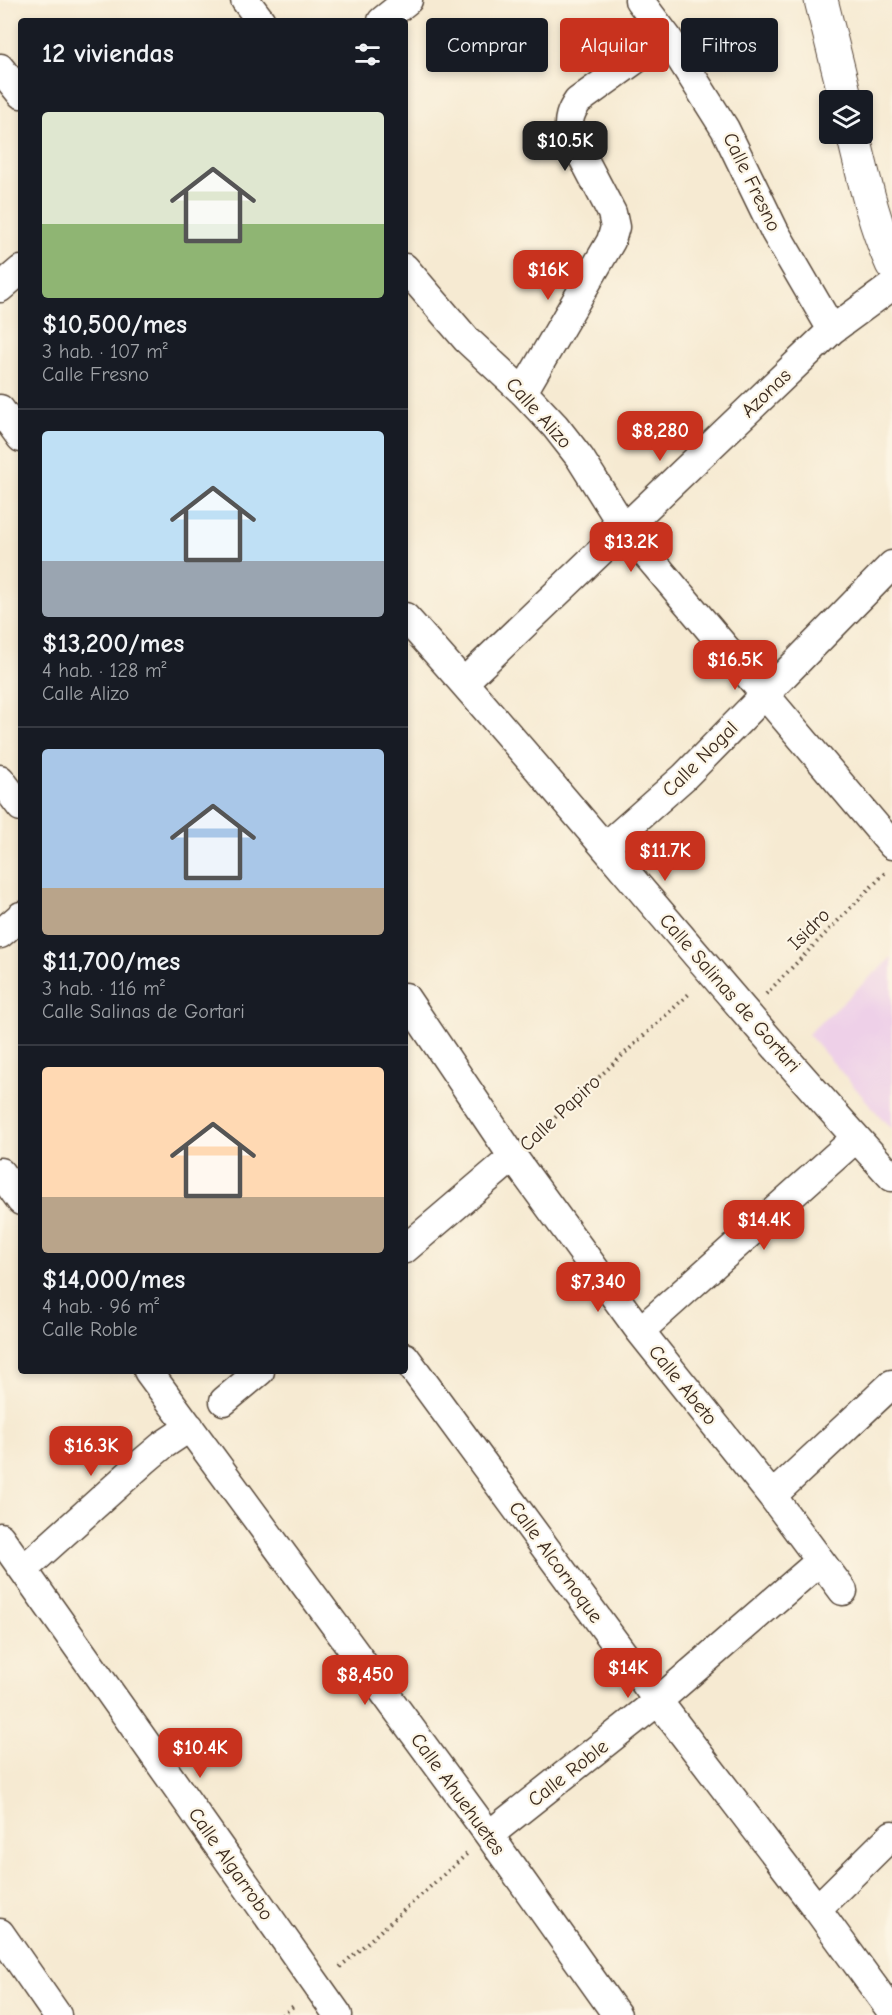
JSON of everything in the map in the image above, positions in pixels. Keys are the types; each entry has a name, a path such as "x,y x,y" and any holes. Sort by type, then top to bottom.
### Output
{"street":[{"path":"245,0 259,18"},
{"path":"386,18 408,0"},
{"name":"Calle Fresno","path":"639,0 652,18"},
{"path":"821,0 844,90"},
{"name":"Calle Fresno","path":"669,41 726,129 775,232 832,330"},
{"path":"0,68 18,90"},
{"path":"523,392 611,241 615,226 612,213 570,133 569,117 578,101 619,72"},
{"path":"855,144 872,212 892,264"},
{"name":"Calle Alizo","path":"408,271 466,339 523,392 555,426 580,458 624,528 892,845"},
{"path":"0,288 18,273"},
{"name":"Azonas","path":"464,682 832,330 892,286"},
{"path":"0,409 18,434"},
{"name":"Calle Nogal","path":"606,846 684,777 892,565"},
{"name":"Calle Salinas de Gortari","path":"408,620 606,846 712,974 892,1177"},
{"path":"0,779 18,803"},
{"path":"0,934 18,919"},
{"name":"Calle Abeto","path":"408,1001 513,1157 640,1331 772,1496 843,1592"},
{"path":"640,1331 856,1138"},
{"name":"Calle Papiro","path":"408,1246 513,1157"},
{"path":"0,1172 18,1197"},
{"name":"Calle Alcornoque","path":"408,1361 658,1701 817,1909 892,2012"},
{"name":"Calle Ahuehuetes","path":"150,1374 489,1835 617,2015"},
{"path":"224,1401 256,1374"},
{"path":"772,1496 892,1384"},
{"path":"24,1569 144,1461 190,1427"},
{"name":"Calle Algarrobo","path":"0,1537 338,2015"},
{"name":"Calle Roble","path":"489,1835 658,1701 820,1561"},
{"path":"817,1909 892,1835"},
{"path":"0,1933 57,2015"}],"path":[{"name":"Isidro","path":"748,1013 892,866"},
{"name":"Calle Papiro","path":"513,1157 712,974"},
{"path":"318,1987 489,1835"}],"shaded area":[{"path":"892,957 892,1130 808,1034"}]}
